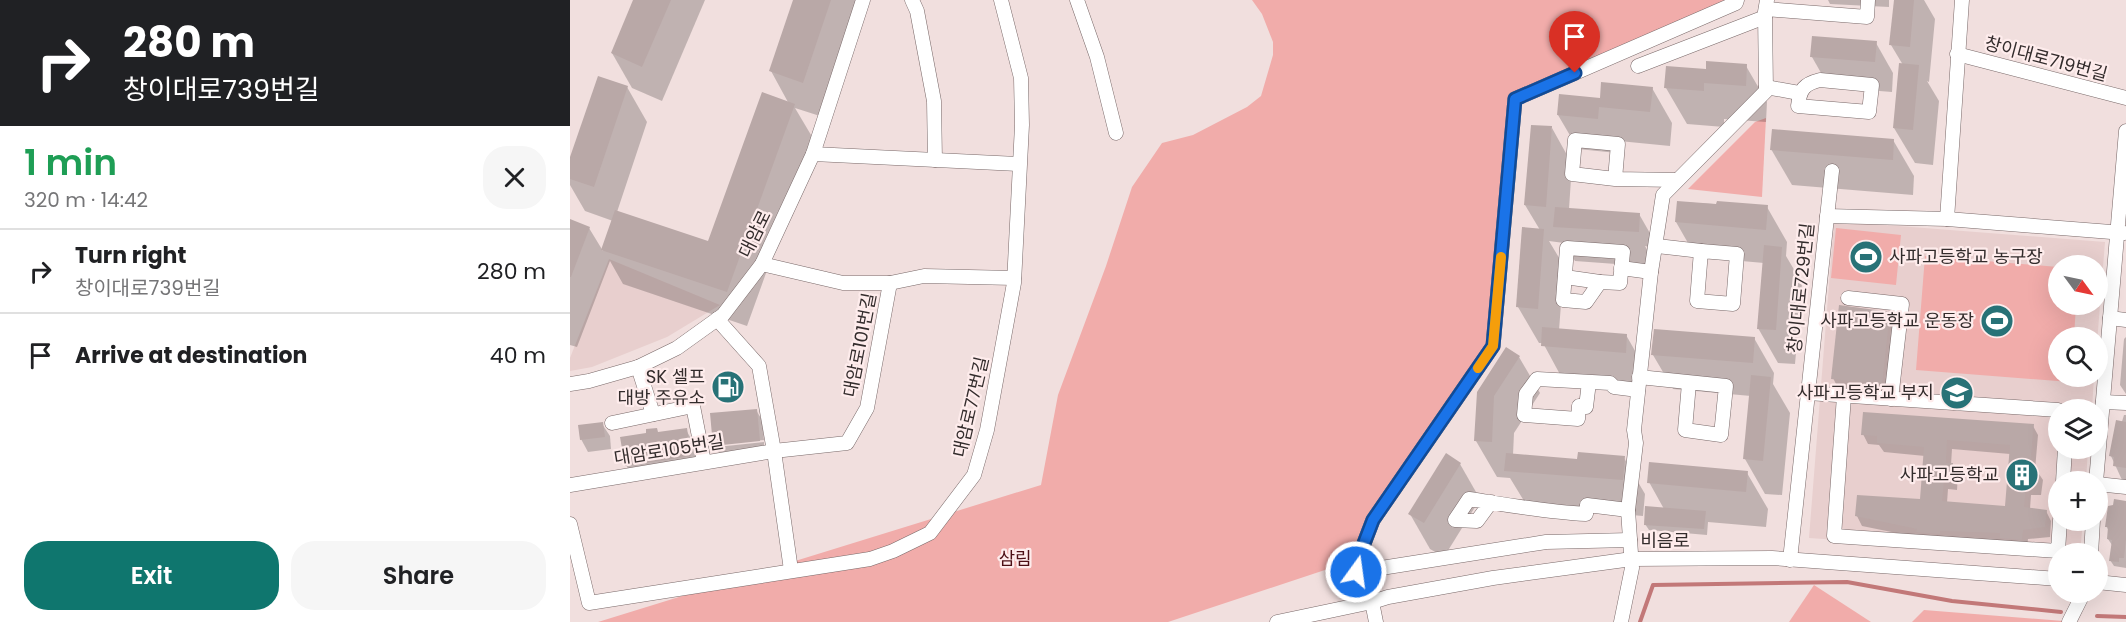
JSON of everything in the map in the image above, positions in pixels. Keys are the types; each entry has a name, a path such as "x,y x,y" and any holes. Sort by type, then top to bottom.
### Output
{"street":[{"name":"대암로","path":"570,384 639,367 677,348 723,315 762,264 813,154 863,0"},
{"path":"912,0 917,11 934,101 935,160"},
{"name":"대암로77번길","path":"572,545 588,603 870,559 893,551 930,532 956,500 974,475 987,430 1014,278 1022,124 1021,78 1001,0"},
{"path":"1077,0 1097,57 1116,133"},
{"path":"1376,622 1372,602 1354,593 1358,559 1373,520 1493,346 1515,99 1736,3 1737,0"},
{"path":"1638,66 1766,9 1867,17 1868,0"},
{"path":"1962,0 1947,219 2122,233"},
{"path":"1621,622 1632,559 1628,510 1636,443 1634,430 1638,384 1663,195 1766,90 1766,9"},
{"name":"창이대로719번길","path":"1957,54 2126,98"},
{"path":"1820,80 1872,85 1869,112 1798,106 1800,93 1806,84 1820,80"},
{"path":"1766,87 1800,93"},
{"path":"2102,399 2122,233 2126,131"},
{"path":"813,154 1019,164"},
{"path":"1827,216 1832,171"},
{"path":"1615,179 1677,180"},
{"name":"창이대로729번길","path":"1790,560 1827,216 1947,219"},
{"path":"1657,246 1737,254 1733,304 1697,301 1701,251"},
{"path":"1565,277 1620,283 1623,252 1567,248 1563,300 1586,302 1600,282"},
{"name":"대암로101번길","path":"762,264 843,283 890,283 924,276 1014,278"},
{"path":"1621,268 1651,272"},
{"name":"대암로101번길","path":"774,451 847,443 867,408 890,283"},
{"path":"1848,298 1902,304 1891,399"},
{"path":"2110,318 2126,320"},
{"path":"717,319 759,366 791,570"},
{"path":"639,367 653,414"},
{"path":"1588,382 1587,407 1579,406 1578,419 1524,415 1526,394 1537,380 1588,382 1610,383 1614,387 1689,382 1726,386 1721,435 1685,430 1689,382"},
{"path":"1808,393 2048,409"},
{"path":"1844,396 1834,536 2058,551 2059,531"},
{"path":"2108,407 2126,403"},
{"path":"612,423 693,406 704,462"},
{"name":"대암로105번길","path":"570,485 774,451"},
{"path":"2108,484 2126,486"},
{"path":"1491,502 1547,512 1586,514 1587,505 1628,510"},
{"path":"570,524 572,545"},
{"path":"1356,572 1546,542 1630,540"},
{"name":"비음로","path":"1276,622 1388,597 1493,578 1632,559 1790,560 2048,578"},
{"path":"2108,583 2126,585"},
{"path":"2069,622 2078,603"}],"shaded area":[{"name":"사파고등학교 부지","path":"1834,221 2105,242 2104,255 2048,255 2048,315 2099,315 2098,327 2048,327 2048,387 2093,387 2093,399 2048,399 2048,459 2087,459 2087,471 2048,471 2048,531 2082,531 2081,543 2048,543 2048,554 1809,538"},
{"path":"609,259 720,305 667,337 592,367 570,371 570,358"}],"green space":[{"name":"삼림","path":"1252,0 1737,0 1515,99 1493,346 1373,520 1358,559 1168,622 598,622 1041,485 1058,395 1106,266 1132,187 1162,143 1193,135 1247,107 1261,96 1273,55 1273,42 1262,14"},
{"path":"1766,118 1762,197 1688,189 1755,122"},
{"name":"사파고등학교 농구장","path":"1836,228 1901,235 1896,285 1831,278"},
{"name":"사파고등학교 운동장","path":"1925,256 2048,266 2048,315 2075,315 2075,327 2048,327 2048,380 1916,370"},
{"path":"1814,585 1871,622 1789,622"},
{"path":"1924,610 2076,622 1912,622"}],"building":[{"path":"633,0 671,0 642,67 611,53"},
{"path":"793,0 831,0 803,83 769,71"},
{"path":"1894,0 1914,0 1910,47 1889,45"},
{"path":"1812,36 1877,41 1875,62 1810,57"},
{"path":"1706,61 1747,64 1746,86 1704,83 1704,91 1664,88 1666,66 1706,69"},
{"path":"1899,63 1919,65 1913,130 1893,128"},
{"path":"598,76 628,86 594,187 570,179 570,157"},
{"path":"1601,82 1653,87 1650,112 1599,107 1598,119 1557,115 1559,94 1600,98"},
{"path":"762,92 795,104 727,292 601,250 615,210 708,241"},
{"path":"1531,125 1552,126 1546,207 1524,205"},
{"path":"1772,129 1894,139 1893,160 1770,150"},
{"path":"1677,201 1768,205 1766,230 1675,222"},
{"path":"1555,207 1640,213 1639,232 1553,227"},
{"path":"570,219 590,227 571,277 570,277"},
{"path":"1522,227 1544,229 1538,309 1516,307"},
{"path":"1764,245 1782,247 1776,330 1757,329"},
{"path":"1839,305 1890,312 1882,384 1831,379"},
{"path":"1542,327 1627,334 1626,353 1541,346"},
{"path":"1654,329 1755,337 1753,363 1651,355"},
{"path":"1506,347 1520,356 1494,396 1492,442 1474,441 1477,392"},
{"path":"1751,375 1771,377 1763,461 1743,459"},
{"path":"757,409 760,441 713,446 710,413"},
{"name":"사파고등학교","path":"1863,412 2034,424 2030,468 2038,469 2037,487 2026,486 2024,507 2047,510 2045,527 2023,530 2022,540 2000,538 2000,533 1916,532 1917,529 1855,516 1857,495 1920,499 1924,447 1877,443 1877,436 1861,435","holes":["1947,440 2010,445 2005,506 1942,501 1944,480 1952,481 1953,463 1946,463"]},
{"path":"2116,420 2126,422 2126,468 2113,466 2114,457 2109,456"},
{"path":"603,422 605,437 580,440 578,425"},
{"path":"657,428 658,432 687,428 691,456 625,466 620,437 646,433 646,429"},
{"path":"1578,452 1625,456 1623,480 1504,471 1506,453 1577,459"},
{"path":"1446,453 1461,463 1424,523 1408,514"},
{"path":"1649,462 1748,471 1746,492 1647,483"},
{"path":"2114,499 2126,501 2124,558 2119,558 2119,562 2109,561 2112,540 2107,539 2108,506 2113,505"},
{"path":"1645,506 1706,511 1704,529 1644,525"}],"waterway":[{"path":"1640,622 1653,585 1847,582 1952,601 2061,612"},
{"path":"2097,616 2126,617"}],"slow traffic":[{"path":"1478,368 1493,346 1501,257"}],"place":[{"name":"사파고등학교 농구장","path":"1866,257"},
{"name":"사파고등학교 운동장","path":"1997,321"},
{"name":"SK 셀프 대방 주유소","path":"728,387"},
{"name":"사파고등학교 부지","path":"1957,393"},
{"name":"사파고등학교","path":"2022,475"}],"route":[{"path":"1356,572 1358,559 1373,520 1493,346 1515,99 1575,73"}]}
